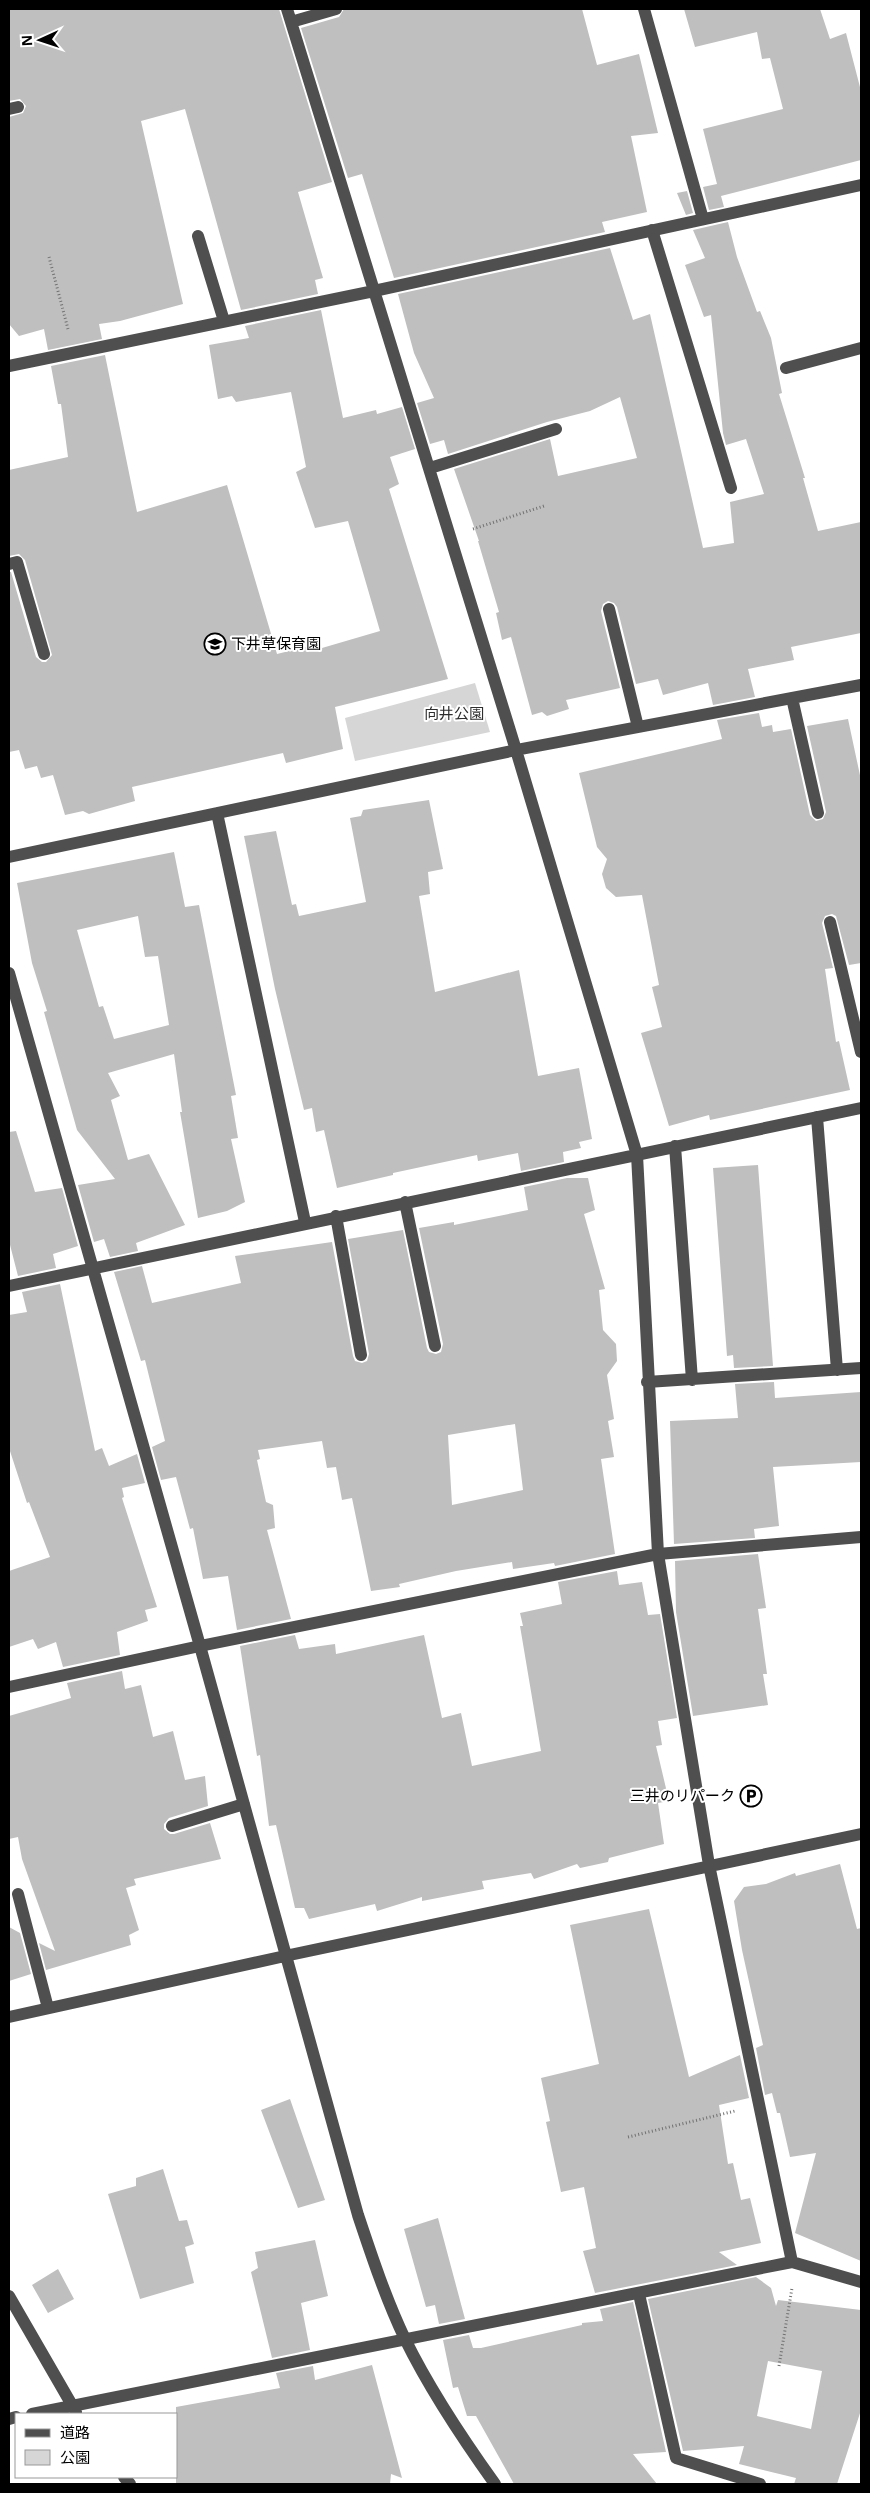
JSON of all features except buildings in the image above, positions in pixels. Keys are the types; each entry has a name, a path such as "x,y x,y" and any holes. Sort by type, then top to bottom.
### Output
{"street":[{"path":"286,9 430,468 636,1155 647,1382 658,1554 709,1865 792,2262"},
{"path":"291,22 336,9"},
{"path":"644,9 703,219"},
{"path":"9,366 74,351 374,291 861,184"},
{"path":"652,230 731,488"},
{"path":"198,236 224,322"},
{"path":"786,368 861,348"},
{"path":"430,468 556,430"},
{"path":"9,564 17,562 44,654"},
{"path":"609,609 638,727"},
{"path":"9,857 516,750 861,685"},
{"path":"792,698 818,813"},
{"path":"217,813 305,1222"},
{"path":"830,922 861,1052"},
{"path":"9,973 200,1646 358,2215 381,2282 406,2340 458,2433 494,2484"},
{"path":"9,1286 305,1222 861,1108"},
{"path":"817,1117 837,1370"},
{"path":"675,1146 692,1380"},
{"path":"405,1202 435,1346"},
{"path":"336,1216 361,1355"},
{"path":"647,1382 861,1368"},
{"path":"9,1687 200,1646 658,1554 861,1536"},
{"path":"172,1826 244,1804"},
{"path":"9,2017 285,1956 861,1834"},
{"path":"18,1894 48,2008"},
{"path":"43,2413 75,2410 406,2340 792,2262 861,2282"},
{"path":"639,2294 676,2458 760,2484"},
{"path":"9,2296 75,2410"}],"path":[{"path":"49,257 74,351"},
{"path":"451,537 544,506"},
{"path":"628,2137 759,2106"},
{"path":"779,2366 793,2282 792,2262"}],"green space":[{"name":"向井公園","path":"475,683 490,732 355,761 345,718"}],"place":[{"name":"下井草保育園","path":"215,644"},
{"name":"三井のリパーク","path":"751,1796"}]}
